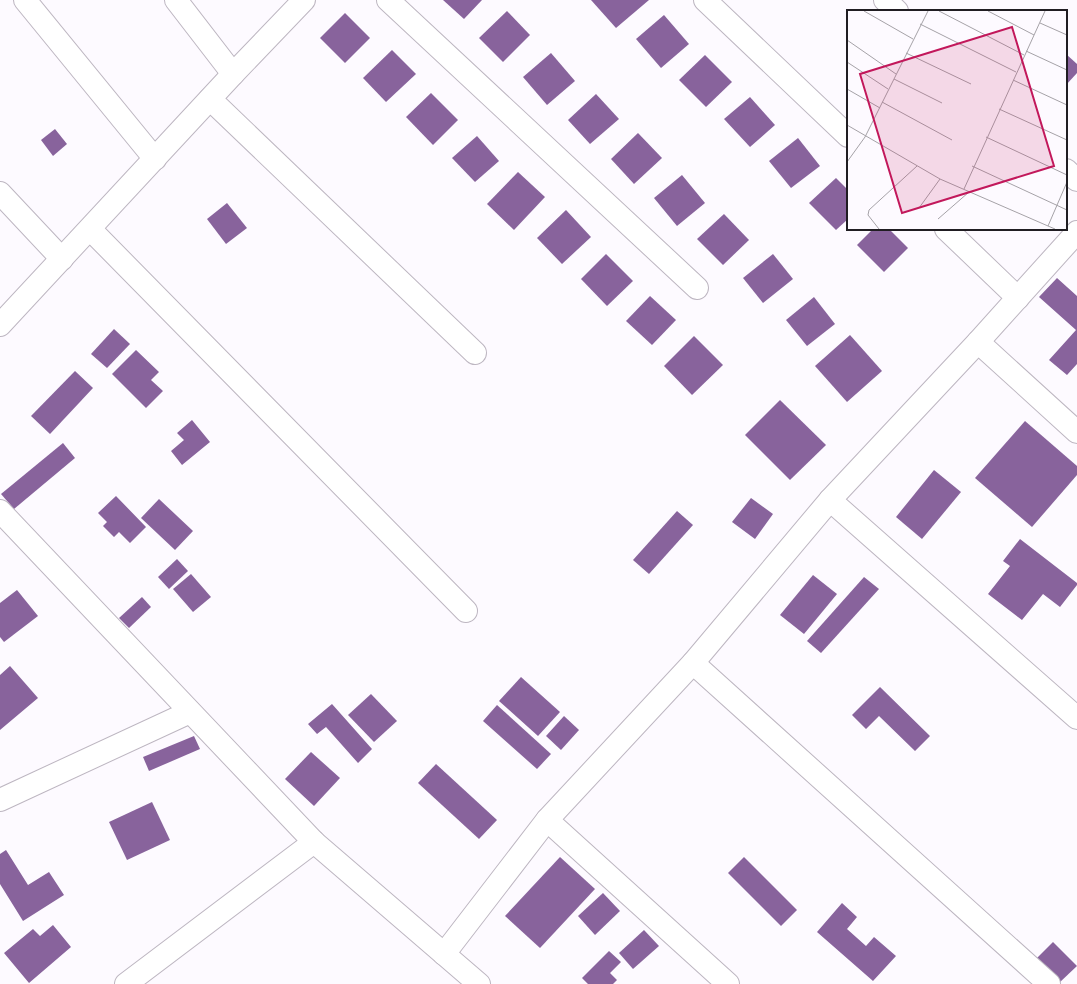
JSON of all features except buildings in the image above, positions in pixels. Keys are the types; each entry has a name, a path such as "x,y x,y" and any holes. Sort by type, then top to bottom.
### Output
{"street":[{"path":"25,0 155,159"},
{"path":"176,0 233,74"},
{"path":"0,326 233,74 304,0"},
{"path":"388,0 697,288"},
{"path":"705,0 847,135"},
{"path":"885,0 896,10"},
{"path":"210,99 474,352"},
{"path":"1067,171 1077,180"},
{"path":"0,193 62,260"},
{"path":"90,229 466,611"},
{"path":"947,230 1018,298"},
{"path":"444,954 547,820 693,663 830,500 978,342 1077,232"},
{"path":"978,342 1077,432"},
{"path":"830,500 1077,718"},
{"path":"0,511 314,842 444,954 471,982"},
{"path":"693,663 1049,984"},
{"path":"0,800 190,712"},
{"path":"547,820 728,984"},
{"path":"126,984 314,842"}]}
